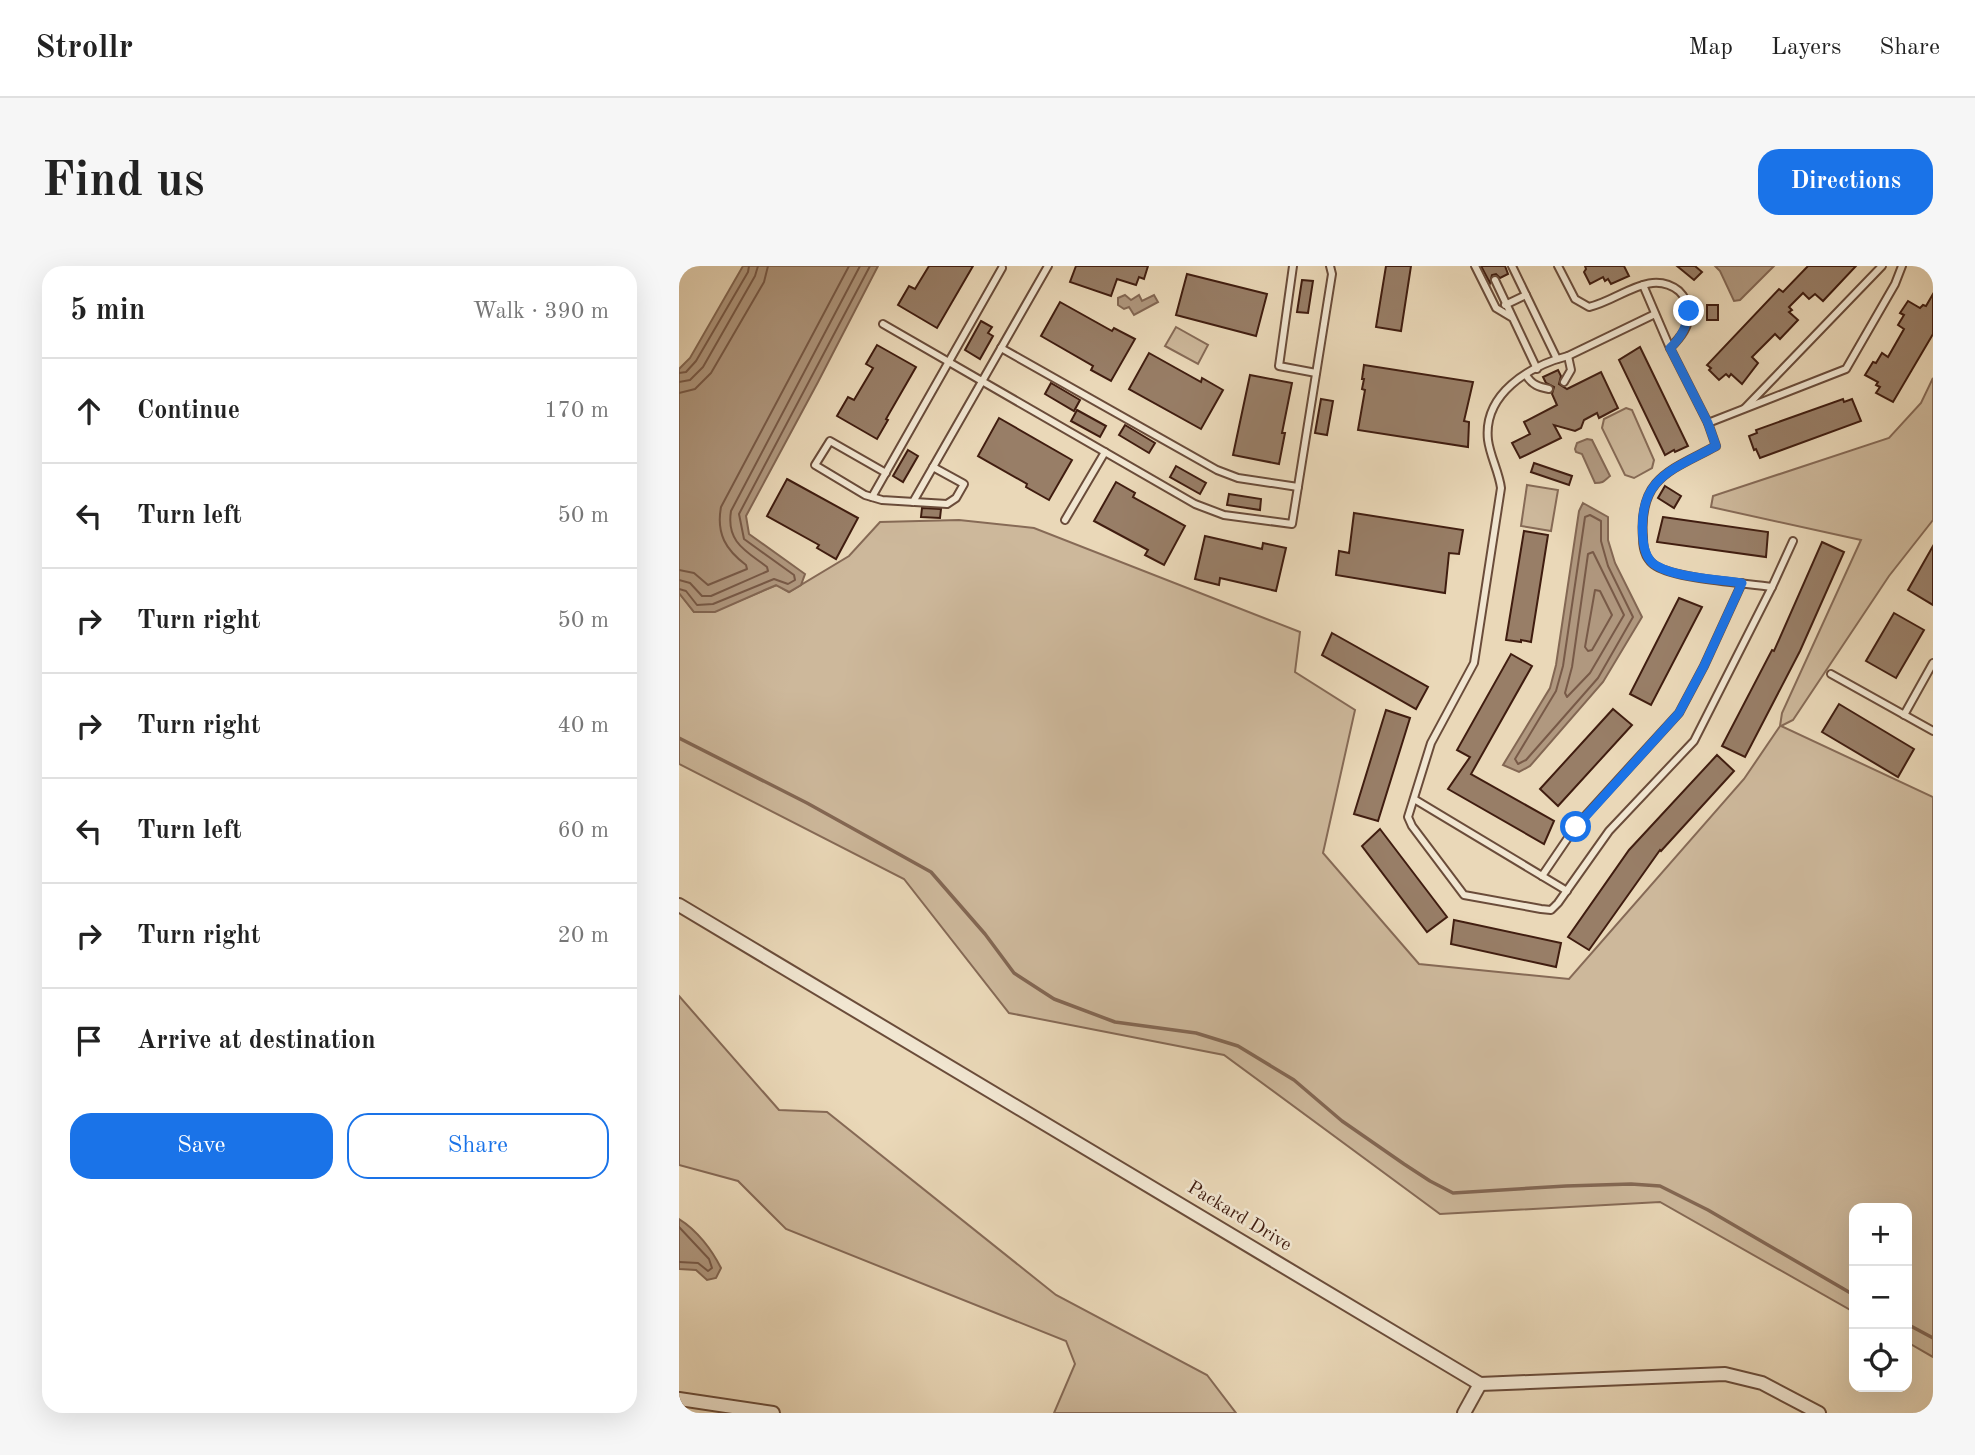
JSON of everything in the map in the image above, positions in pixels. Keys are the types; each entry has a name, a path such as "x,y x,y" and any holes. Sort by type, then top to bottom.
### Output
{"street":[{"name":"Packard Drive","path":"679,905 1480,1384"},
{"path":"1464,1413 1480,1384 1725,1374 1762,1384 1819,1413"},
{"path":"679,1399 773,1413"}],"lane":[{"path":"913,502 1048,266"},
{"path":"1293,266 1279,366 1316,373"},
{"path":"883,324 1195,504 1224,515 1292,524 1332,274 1330,266"},
{"path":"1475,266 1496,308 1511,317"},
{"path":"1512,266 1557,359"},
{"path":"1558,266 1576,299 1589,307 1658,281 1667,283 1684,295 1689,311 1686,326 1670,348"},
{"path":"1744,409 1882,266"},
{"path":"1708,423 1846,369 1895,284 1902,266"},
{"path":"872,497 1002,268"},
{"path":"1495,280 1537,369"},
{"path":"1643,285 1670,348 1708,423 1716,446 1668,471 1655,482 1645,506 1642,525 1648,560 1658,568 1689,575 1772,587"},
{"path":"1505,305 1526,295"},
{"path":"1655,314 1557,359 1507,386 1490,411 1488,444 1497,465 1501,488 1474,663 1430,743 1408,817 1464,895 1551,910 1609,831 1694,741 1793,541"},
{"path":"1002,348 1217,470 1238,478 1298,487"},
{"path":"1564,382 1571,370 1568,356"},
{"path":"1526,375 1530,382 1538,387 1549,389"},
{"path":"886,473 830,441 815,465 865,495 947,504 956,498 964,485 933,467"},
{"path":"1065,520 1105,452"},
{"path":"1542,876 1576,827 1679,713 1742,583"},
{"path":"1904,715 1933,663"},
{"path":"1831,674 1933,731"},
{"path":"1414,799 1567,891"}],"shaded area":[{"path":"1176,327 1208,345 1198,364 1165,346"},
{"path":"1933,378 1933,520 1889,576 1793,720 1781,726 1933,797 1933,1357 1912,1345 1912,1203 1849,1203 1849,1309 1660,1202 1440,1214 1224,1055 1009,1013 904,879 679,764 679,593 694,612 715,611 777,585 789,592 849,556 880,522 959,520 1034,528 1300,632 1295,672 1355,710 1323,853 1419,964 1569,979 1744,779 1780,726 1782,713 1861,540 1711,507 1713,496 1889,438 1921,403"},
{"path":"1626,408 1632,410 1654,460 1652,468 1634,478 1625,475 1602,428 1604,419"},
{"path":"1527,485 1558,490 1551,531 1521,526"},
{"path":"679,996 779,1110 827,1112 1056,1295 1207,1375 1236,1413 1054,1413 1075,1364 1066,1341 786,1229 738,1181 679,1165"}],"water":[{"path":"743,266 878,266 746,516 749,534 805,574 801,585 789,592 776,585 715,612 694,612 679,593 679,369 690,358"},
{"path":"1715,266 1774,266 1740,300 1734,301"},
{"path":"1125,295 1131,300 1139,295 1142,301 1154,295 1158,302 1134,315 1129,307 1124,309 1118,305 1118,298"},
{"path":"1592,440 1610,476 1602,482 1595,483 1582,454 1576,452 1577,443"},
{"path":"1583,503 1608,517 1608,540 1615,563 1642,617 1603,682 1530,766 1519,772 1503,765 1550,688 1556,665 1579,511"},
{"path":"679,1219 698,1235 713,1254 721,1268 716,1278 707,1280 696,1270 679,1269"}],"building":[{"path":"929,266 973,266 937,328 898,305 909,286 915,289"},
{"path":"1076,266 1148,266 1144,279 1139,277 1136,285 1117,279 1111,296 1070,282"},
{"path":"1386,266 1411,266 1401,331 1376,327"},
{"path":"1481,266 1505,266 1508,274 1500,278 1496,274 1492,275 1490,283"},
{"path":"1585,266 1624,266 1629,276 1611,284 1603,277 1590,284 1584,272"},
{"path":"1677,266 1695,266 1702,272 1694,280"},
{"path":"1808,266 1856,266 1823,301 1815,294 1809,299 1803,293 1789,307 1792,310 1789,312 1798,320 1780,339 1775,334 1752,357 1758,363 1742,384 1731,374 1729,377 1726,374 1719,380 1707,365 1779,289 1783,292"},
{"path":"1187,274 1267,294 1256,336 1176,315"},
{"path":"1302,280 1313,281 1308,313 1297,312"},
{"path":"1933,294 1933,334 1893,402 1876,393 1880,387 1876,385 1878,382 1865,375 1882,353 1888,357 1904,329 1898,325 1904,315 1900,313 1908,301 1920,308 1926,306"},
{"path":"1060,302 1112,331 1114,328 1135,339 1111,381 1091,370 1093,366 1041,336"},
{"path":"1707,305 1718,305 1718,320 1707,320"},
{"path":"981,321 992,327 988,333 993,336 980,359 965,350"},
{"path":"877,345 916,367 877,439 837,416 848,397 854,400 873,368 866,364"},
{"path":"1640,347 1688,446 1665,455 1619,360"},
{"path":"1149,353 1201,382 1202,378 1223,390 1201,429 1129,389"},
{"path":"1364,365 1473,382 1464,421 1469,422 1468,447 1358,430 1365,390 1362,389"},
{"path":"1558,370 1561,376 1559,384 1567,389 1601,372 1618,408 1599,418 1597,413 1584,420 1581,428 1575,431 1554,425 1561,438 1520,458 1512,443 1530,434 1524,422 1557,405 1552,394 1554,387 1546,383 1543,377"},
{"path":"1250,375 1292,383 1279,464 1233,455"},
{"path":"1051,383 1080,400 1074,411 1045,394"},
{"path":"1321,399 1333,401 1327,435 1315,433"},
{"path":"1843,399 1844,402 1852,399 1861,421 1760,458 1756,449 1754,450 1749,436 1757,433 1756,430"},
{"path":"1077,410 1106,426 1100,437 1071,421"},
{"path":"999,418 1072,460 1049,500 978,456"},
{"path":"1125,425 1155,443 1149,453 1119,435"},
{"path":"908,450 918,456 903,482 893,476"},
{"path":"1534,463 1572,476 1569,485 1531,472"},
{"path":"1176,466 1206,483 1200,494 1170,477"},
{"path":"787,479 858,518 836,559 817,548 819,545 767,516"},
{"path":"1116,482 1135,493 1133,497 1185,526 1164,565 1145,555 1148,550 1094,521"},
{"path":"1665,486 1681,496 1674,508 1658,498"},
{"path":"1229,494 1261,499 1260,510 1227,505"},
{"path":"922,508 941,509 940,518 921,517"},
{"path":"1354,513 1463,530 1459,554 1449,553 1445,593 1336,575 1339,551 1349,553"},
{"path":"1663,517 1768,532 1766,557 1657,542"},
{"path":"1524,531 1548,535 1531,642 1506,640"},
{"path":"1205,536 1262,549 1263,543 1286,548 1276,591 1220,578 1219,585 1195,579"},
{"path":"1822,542 1844,552 1800,651 1745,757 1722,746 1772,650 1774,651"},
{"path":"1933,546 1933,605 1908,590"},
{"path":"1679,598 1702,607 1651,705 1630,694"},
{"path":"1894,613 1924,630 1896,678 1866,661"},
{"path":"1332,633 1428,687 1416,709 1322,655"},
{"path":"1511,654 1532,666 1471,774 1554,821 1544,844 1448,789 1470,757 1457,750"},
{"path":"1839,704 1914,749 1898,777 1822,732"},
{"path":"1613,709 1632,725 1558,806 1540,789"},
{"path":"1386,710 1410,718 1378,821 1354,814"},
{"path":"1717,755 1734,771 1660,850 1589,950 1568,937 1629,850"},
{"path":"1380,829 1447,917 1427,932 1362,846"},
{"path":"1454,920 1561,943 1556,967 1451,944"}],"waterway":[{"path":"679,738 807,803 931,872 985,934 1014,973 1054,999 1115,1022 1196,1033 1238,1046 1294,1080 1342,1121 1404,1164 1453,1193 1566,1186 1660,1186 1708,1210 1849,1292"},
{"path":"1912,1327 1933,1338"}],"route":[{"path":"1576,827 1679,713 1742,583 1658,568 1648,560 1643,543 1645,506 1655,482 1668,471 1716,446 1708,423 1670,348 1686,326 1689,311"}]}
